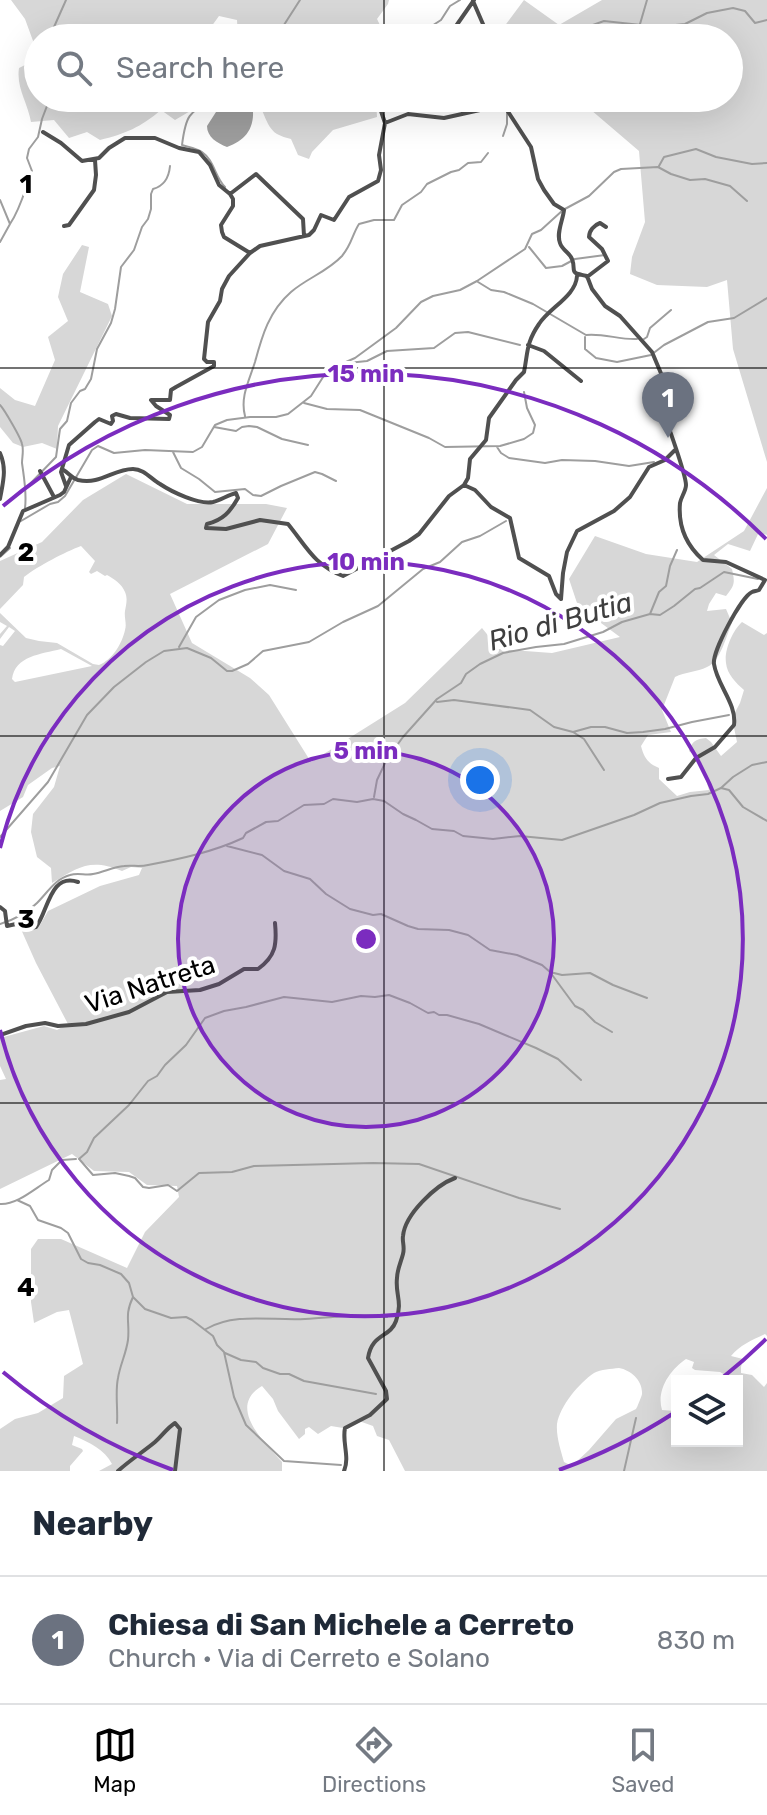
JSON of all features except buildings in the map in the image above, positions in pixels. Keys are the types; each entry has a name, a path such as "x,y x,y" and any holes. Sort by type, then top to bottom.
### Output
{"street":[{"path":"457,24 474,1"},
{"path":"474,1 483,24"},
{"path":"66,486 61,473 69,445 99,419 111,424 112,416 116,414 130,418 169,419 170,415 151,400 168,401 172,397 171,390 214,366 214,362 204,359 208,322 220,301 226,279 250,253 265,245 309,235 321,215 334,220 349,197 378,181 385,123 381,112"},
{"path":"385,123 408,114 444,118 471,112"},
{"path":"62,469 74,478 102,480 116,473 136,470 160,485 203,502 213,502 236,493 238,498 227,515 207,524 206,528 226,529 260,520 288,524 318,562 343,576 419,534 449,496 464,485 470,459 486,440 491,413 524,372 528,345 541,321 574,287 577,275 572,259 560,243 559,230 564,209 554,204 544,190 538,179 531,147 509,112"},
{"path":"43,132 82,161 95,160 125,138 155,138 199,152 210,165 219,185 233,199 233,206 221,225 224,237 250,253"},
{"path":"64,226 69,225 94,190 95,160"},
{"path":"230,194 256,174 303,219 304,236"},
{"path":"577,275 587,277 608,261 602,249 589,237 596,224 606,227"},
{"path":"587,277 605,306 620,316 653,354 668,390 662,412 686,483 680,507 680,525 684,536 703,560 726,562 765,580 759,590 750,593 730,621 714,659 734,713 734,725 715,747 696,758 681,777 668,779"},
{"path":"528,345 544,351 581,381"},
{"path":"464,485 510,518 519,558 549,576 561,599 567,552 577,531 614,511 630,497 649,467 665,460 676,449"},
{"path":"0,453 5,478 0,499"},
{"path":"42,475 54,497"},
{"path":"0,555 8,547 24,510 64,492 74,478"},
{"path":"0,907 5,911 7,926 36,927 57,886 63,881 78,882"},
{"name":"Via Natreta","path":"0,1035 45,1023 58,1026 86,1024 129,1012 167,992 210,988 239,971 258,969 276,945 275,923"},
{"path":"344,1471 347,1463 345,1428 370,1415 387,1399 386,1391 368,1358 375,1340 393,1328 398,1316 400,1307 396,1281 405,1250 405,1228 427,1195 455,1178"},
{"path":"118,1471 175,1423 180,1429 175,1471"}],"shaded area":[{"path":"11,0 389,0 377,19 380,24 237,24 237,20 219,16 213,24 27,24"},
{"path":"524,0 558,24 506,24"},
{"path":"602,0 767,0 767,462 733,349 727,280 707,287 657,285 630,274 632,257 645,222 639,151 593,112 743,112 743,24 561,24"},
{"path":"24,66 24,99 19,82 19,68"},
{"path":"28,112 158,112 132,129 100,140 87,132 69,138 54,120 31,122"},
{"path":"164,112 189,112 175,120"},
{"path":"216,112 253,112 247,134 227,147 213,139 207,126"},
{"path":"263,112 377,112 377,117 333,130 309,159 298,155 291,139 273,131"},
{"path":"82,245 89,247 80,292 108,304 112,316 58,426 57,449 42,443 23,447 13,443 0,427 0,388 15,400 35,406 55,360 48,337 68,321 58,297 63,274"},
{"path":"126,474 187,504 266,504 287,508 268,544 170,594 192,643 250,678 269,695 311,762 405,703 482,628 499,649 552,653 620,637 578,606 569,579 595,536 646,554 697,562 744,531 767,488 767,535 759,532 750,551 728,544 714,555 732,569 734,581 726,596 716,593 707,611 726,609 732,623 719,654 707,667 675,677 662,710 671,732 648,735 641,746 647,759 659,768 659,779 677,796 709,790 700,761 689,751 690,748 695,741 706,738 721,756 737,742 732,718 744,690 728,671 728,646 742,622 764,635 767,633 767,1336 765,1334 746,1343 731,1356 743,1359 741,1373 752,1375 764,1387 767,1383 767,1471 405,1471 389,1440 377,1436 373,1426 359,1421 346,1430 346,1458 343,1428 331,1426 318,1434 309,1427 299,1439 262,1386 252,1395 248,1414 259,1435 282,1462 282,1471 99,1471 112,1464 109,1459 96,1447 74,1436 72,1445 83,1451 70,1466 70,1471 0,1471 0,1429 15,1419 38,1413 63,1398 64,1376 83,1364 69,1310 34,1323 31,1249 38,1239 61,1239 127,1268 145,1232 179,1197 177,1186 147,1185 129,1172 94,1171 72,1154 0,1189 0,1080 6,1079 0,1066 0,1038 44,1026 57,1030 68,1024 20,927 31,931 40,925 48,911 100,886 139,875 142,868 131,867 122,871 101,865 85,866 52,883 51,868 37,857 31,832 33,814 54,787 60,766 28,785 23,797 0,811 0,645 3,646 15,631 9,627 0,639 7,626 0,622 0,613 26,638 57,643 99,665 116,651 126,625 124,589 107,575 89,572 95,561 81,546 24,577 23,585 0,609 0,561 42,542 83,500","holes":["61,649 92,666 15,682 12,679 14,671 24,661","619,1368 632,1374 641,1385 642,1394 637,1408 616,1419 575,1463 570,1465 564,1462 557,1429 562,1410 588,1377 600,1371"]}],"waterway":[{"path":"55,24 66,0"},
{"path":"285,24 300,0"},
{"path":"435,24 450,6 460,0"},
{"path":"640,24 647,0"},
{"path":"685,24 707,13 733,8 745,11 755,23 767,20"},
{"path":"596,24 604,21 632,24"},
{"path":"10,224 32,171 27,158 29,149 38,137 45,112"},
{"path":"194,112 187,120 182,145 206,155 225,187"},
{"path":"503,136 507,112"},
{"path":"659,166 664,157 696,149 716,157 752,164 767,163"},
{"path":"245,416 244,396 260,343 267,324 283,299 342,256 359,224 394,220 402,205 427,184 468,163 481,162 488,153"},
{"path":"26,488 56,457 60,429 67,421 71,403 91,379 97,349 115,309 121,267 134,250 148,219 153,189 165,180 170,166"},
{"path":"21,521 65,496 92,450 98,446 114,453 145,450 193,452 202,447 215,425 227,420 288,414 311,396 325,374 355,358 396,328 421,302 460,290 525,249 532,234 563,210 589,196 614,172 658,167 690,180 705,179 730,186 747,201"},
{"path":"0,200 10,224 0,242"},
{"path":"529,247 546,268 562,266 575,259 605,255"},
{"path":"478,282 491,290 533,304 586,335 637,339"},
{"path":"585,337 585,349 596,358 617,362 651,355 708,322 734,318 767,298"},
{"path":"644,339 650,328 671,310"},
{"path":"348,363 367,361 387,351 434,348 455,333 468,332 520,345"},
{"path":"304,403 327,409 360,410 445,447 500,446 533,433 535,425 524,392"},
{"path":"0,405 23,446 25,508"},
{"path":"214,427 236,431 242,427 257,427 282,439 308,445"},
{"path":"497,447 509,458 545,463 595,461 629,466 654,462"},
{"path":"173,452 181,468 215,492 245,489 261,496 315,472 336,481"},
{"path":"0,837 48,782 87,715 114,687 146,662 164,651 187,648 232,671 248,664 263,651 309,642 378,606 423,569 440,562 462,542 506,521"},
{"path":"0,557 10,548"},
{"path":"650,614 659,592 666,586 677,550"},
{"name":"Rio di Butia","path":"374,797 377,780 387,759 403,737 437,699 461,683 466,674 480,664 503,653 564,644 603,632 622,622 650,614 660,615 724,572 758,579"},
{"path":"179,647 196,617 219,600 270,585 296,590"},
{"path":"437,702 454,700 530,710 554,727 573,732 591,727 627,733 643,732 729,715"},
{"path":"573,732 584,739 604,770"},
{"path":"0,924 29,910 65,877 120,867 145,866 208,851 243,838 266,822 278,821 304,805 324,804 333,799 357,802 373,799 384,801 432,829 454,831 463,836 562,840 660,803 708,794 752,765 767,762"},
{"path":"721,788 729,790 743,807 767,821"},
{"path":"227,846 262,855 284,871 310,879 350,909 381,914 418,929 449,930 468,935 490,950 517,955 542,965 575,1006 612,1032"},
{"path":"550,972 562,975 590,973 647,998"},
{"path":"79,1159 87,1152 94,1138 186,1045 205,1018 284,997 332,1002 361,996 389,995 428,1013 479,1024 536,1048 558,1059 581,1080"},
{"path":"0,1204 19,1199 49,1180 52,1170 62,1160 76,1159"},
{"path":"80,1160 93,1175 115,1173 135,1178 143,1187 168,1185 177,1191 199,1173 232,1172 254,1166 419,1164 560,1209"},
{"path":"17,1200 30,1206 38,1220 68,1233 81,1259 121,1274 129,1283 133,1297 145,1309 171,1318 186,1317 213,1336 224,1352 234,1397 246,1425 284,1461 341,1465"},
{"path":"117,1423 117,1383 127,1345 128,1314 133,1297"},
{"path":"206,1329 242,1319 387,1317"},
{"path":"225,1353 304,1381 376,1394"},
{"path":"624,1471 636,1418"}],"place":[{"name":"Chiesa di San Michele a Cerreto","path":"668,438"}]}
